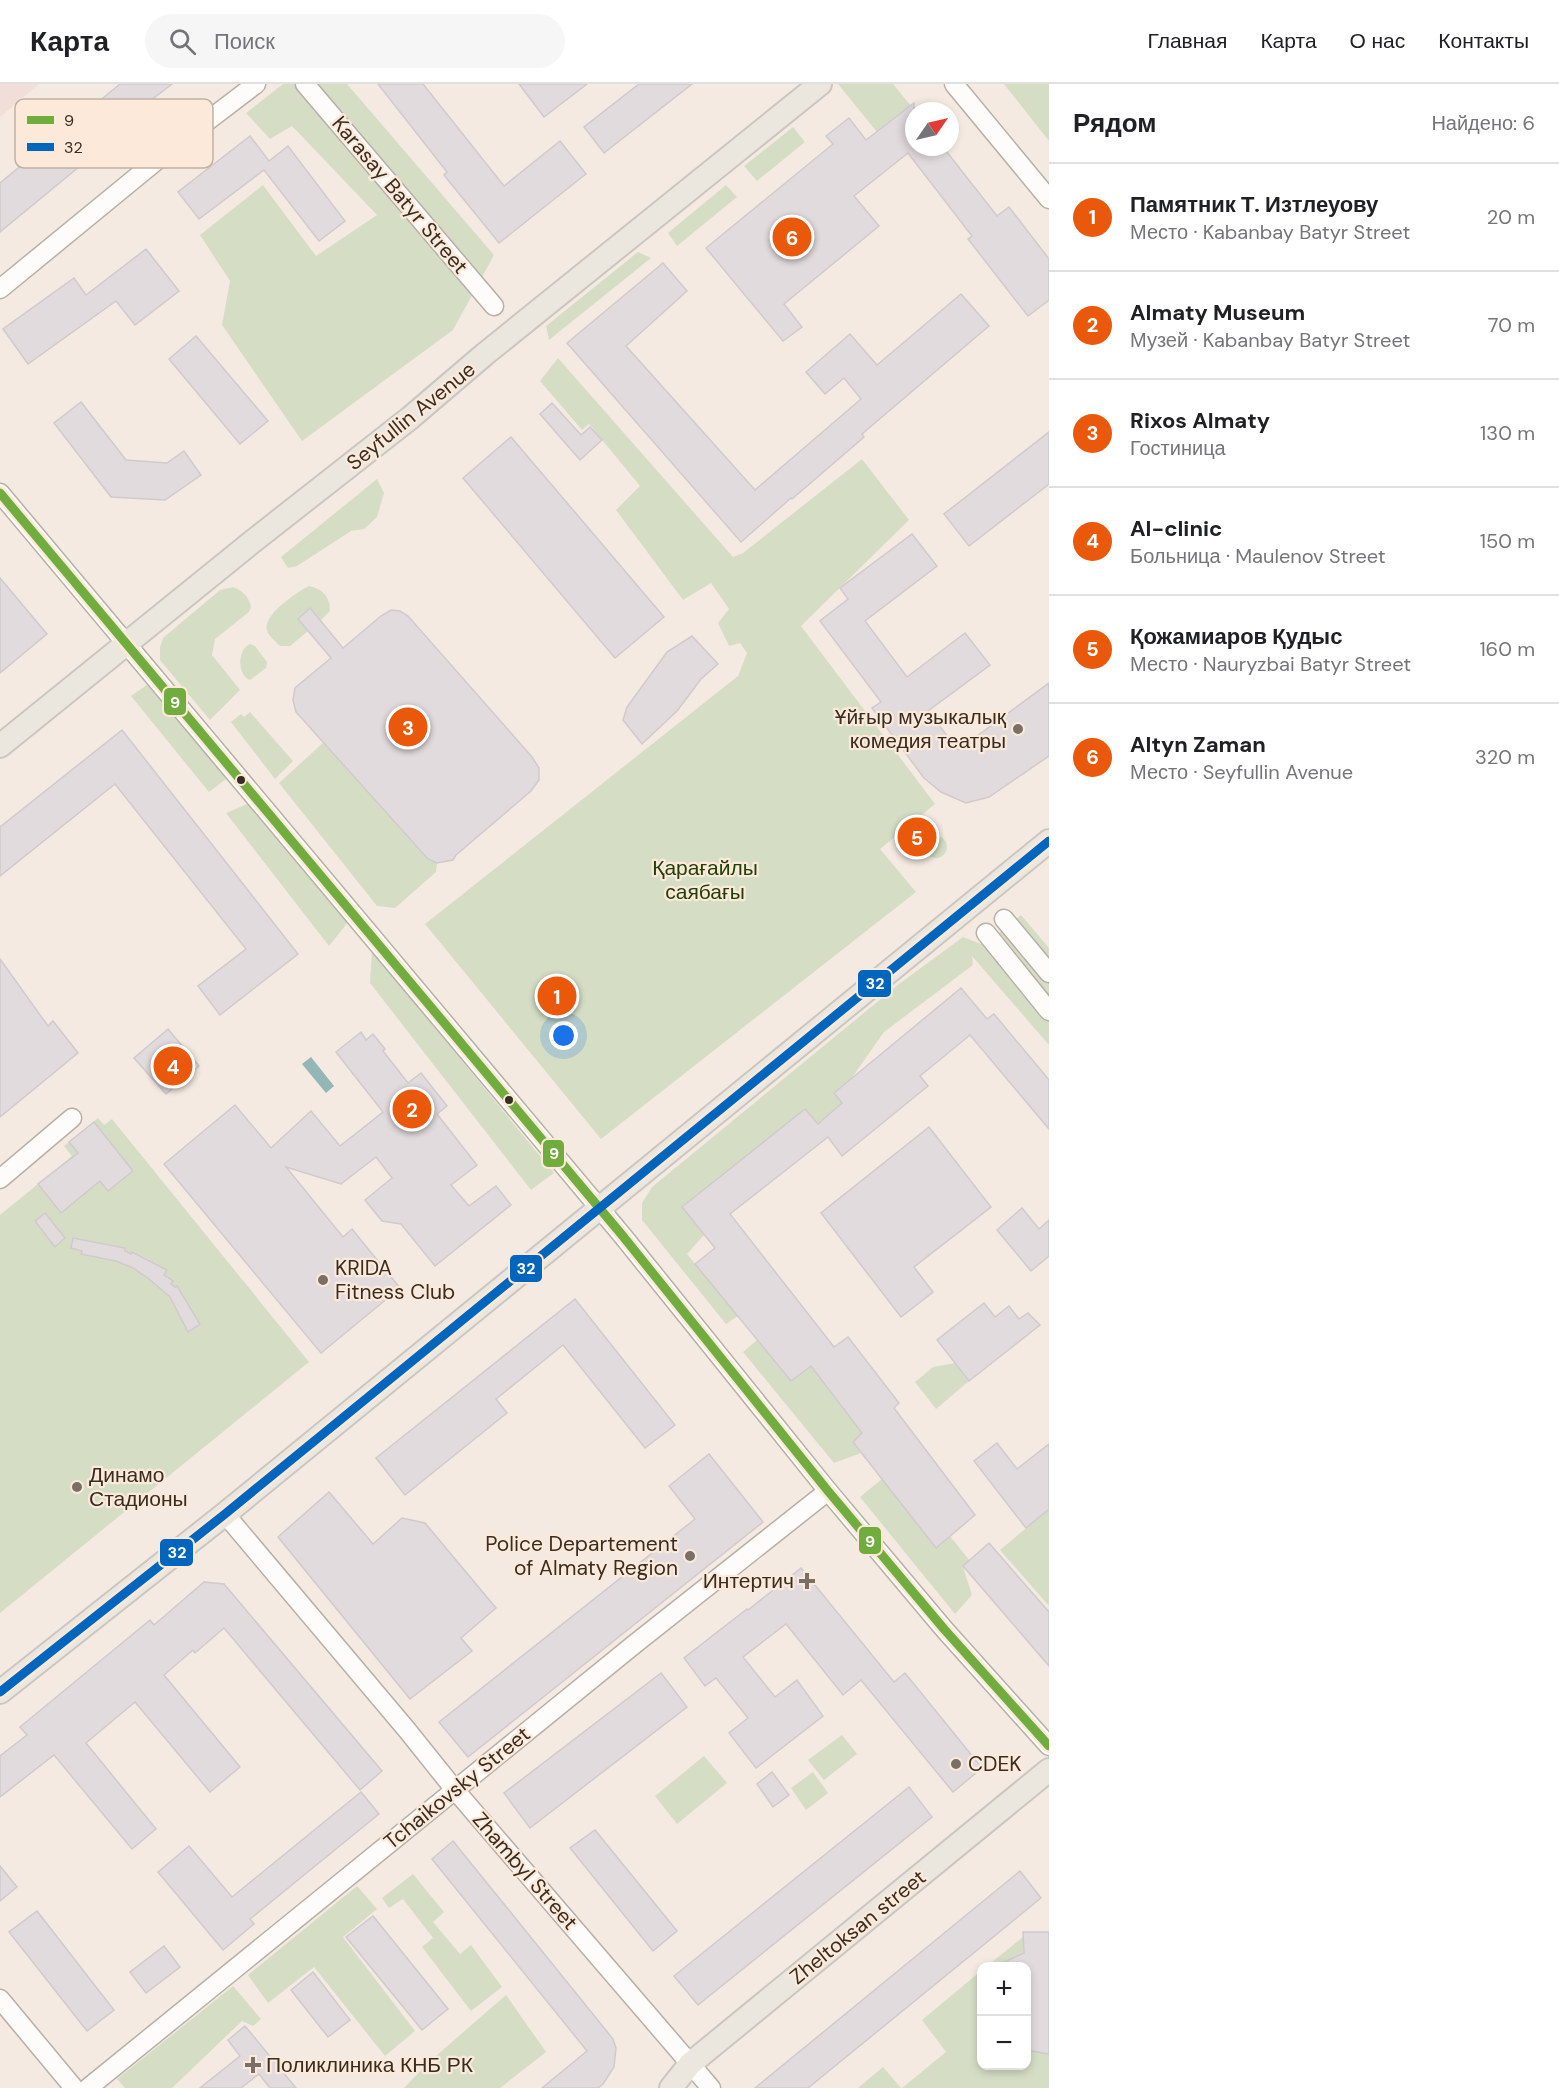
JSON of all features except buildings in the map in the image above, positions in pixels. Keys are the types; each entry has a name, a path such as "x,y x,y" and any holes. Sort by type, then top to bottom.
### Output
{"main road":[{"name":"Seyfullin Avenue","path":"0,746 410,418 485,354 820,84"},
{"path":"0,1692 225,1514 1049,841"},
{"name":"Zheltoksan street","path":"670,2088 690,2064 1049,1770"}],"street":[{"path":"213,117 256,84"},
{"name":"Karasay Batyr Street","path":"305,84 494,306"},
{"path":"954,84 1049,199"},
{"path":"0,289 148,168"},
{"path":"0,493 598,1208 828,1491 944,1629 1049,1746"},
{"path":"1004,919 1049,973"},
{"path":"986,933 1049,1011"},
{"path":"0,1179 72,1118"},
{"name":"Tchaikovsky Street","path":"88,2088 636,1643 828,1491"},
{"name":"Zhambyl Street","path":"225,1514 455,1790 711,2088"},
{"path":"0,1999 74,2088"}],"shaded area":[{"path":"0,84 39,84 21,99 15,99 15,104 0,117"}],"green space":[{"path":"283,84 347,84 494,255 453,330 302,441 222,325 230,281 200,235 263,185 316,256 377,215 292,126 270,139 246,113"},
{"path":"838,84 893,84 908,102 905,102 905,111 877,132"},
{"path":"1004,84 1049,84 1049,141"},
{"path":"793,127 805,142 757,181 744,166"},
{"path":"726,185 737,197 677,246 668,233"},
{"path":"638,252 651,258 549,340 546,326"},
{"name":"Қарағайлы саябағы","path":"558,358 733,557 743,553 862,459 909,520 801,626 935,804 880,849 916,892 601,1139 425,924 738,676 747,653 740,643 729,646 718,623 729,609 711,583 683,600 616,510 640,486 589,424 582,430 540,381"},
{"path":"377,479 384,493 377,517 364,529 351,531 297,566 288,568 281,557"},
{"path":"309,586 325,594 330,611 320,621 310,609 298,619 308,631 290,646 280,646 267,631 270,618 282,605"},
{"path":"233,587 245,595 251,607 249,612 215,639 212,655 240,690 210,720 160,660 160,647 163,638 220,590"},
{"path":"250,644 255,646 267,662 266,668 250,680 243,673 240,662 243,651"},
{"path":"151,682 230,776 209,792 131,696"},
{"path":"250,712 293,761 275,779 231,722 241,714 244,717"},
{"path":"324,742 428,859 437,863 436,872 395,908 377,906 279,783"},
{"path":"252,802 349,921 329,946 226,813"},
{"path":"936,836 944,839 947,847 944,855 936,858 928,855 925,847 928,839"},
{"path":"1021,915 1049,948 1049,1045 972,956 973,965 884,1032 851,1079 834,1093 842,1103 818,1124 805,1109 682,1207 704,1235 687,1254 738,1316 726,1324 642,1220 642,1203 652,1187 899,984 963,937 984,945"},
{"path":"372,951 554,1173 531,1190 370,983"},
{"name":"Динамо Стадионы","path":"98,1118 104,1125 112,1119 309,1362 0,1613 0,1215 72,1156 64,1146"},
{"path":"757,1340 811,1366 862,1433 853,1442 861,1453 834,1463 743,1352"},
{"path":"955,1363 969,1381 936,1409 915,1382 933,1367"},
{"path":"882,1479 950,1536 970,1561 963,1567 972,1595 955,1614 860,1497"},
{"path":"1049,1509 1049,1606 1000,1550"},
{"path":"842,1735 857,1754 824,1780 808,1760"},
{"path":"704,1756 727,1783 677,1824 655,1796"},
{"path":"813,1772 828,1793 806,1810 791,1788"},
{"path":"413,1874 444,1912 433,1922 460,1954 471,1945 502,1987 471,2011 422,1947 433,1938 403,1899 389,1908 382,1898"},
{"path":"357,1886 377,1909 343,1937 415,2031 385,2056 314,1967 268,2003 248,1975"},
{"path":"1023,1937 1024,1953 1008,1962 992,1962"},
{"path":"977,1974 977,2070 1031,2070 1031,2051 1049,2054 1049,2088 902,2088 946,2052 922,2020"},
{"path":"233,1986 261,2019 253,2026 242,2021 172,2088 125,2088 117,2079"},
{"path":"506,1995 546,2052 500,2088 404,2088 429,2062"},
{"path":"883,2067 901,2088 858,2088"}],"water":[{"path":"311,1057 334,1086 326,1093 302,1064"}],"transit line":[{"name":"9","path":"0,493 622,1235 828,1491 944,1629 1049,1746"},
{"name":"32","path":"0,1692 225,1514 1049,841"}],"place":[{"name":"Altyn Zaman","path":"792,237"},
{"name":"Rixos Almaty","path":"408,727"},
{"name":"Ұйғыр музыкалық комедия театры","path":"1018,729"},
{"name":"Қожамиаров Қудыс","path":"917,837"},
{"name":"Памятник Т. Изтлеуову","path":"557,996"},
{"name":"Al-clinic","path":"173,1066"},
{"name":"Almaty Museum","path":"412,1109"},
{"name":"KRIDA Fitness Club","path":"323,1280"},
{"name":"Динамо Стадионы","path":"77,1487"},
{"name":"Police Departement of Almaty Region","path":"690,1556"},
{"name":"Интертич","path":"807,1581"},
{"name":"CDEK","path":"956,1764"},
{"name":"Поликлиника КНБ РК","path":"253,2065"}]}
